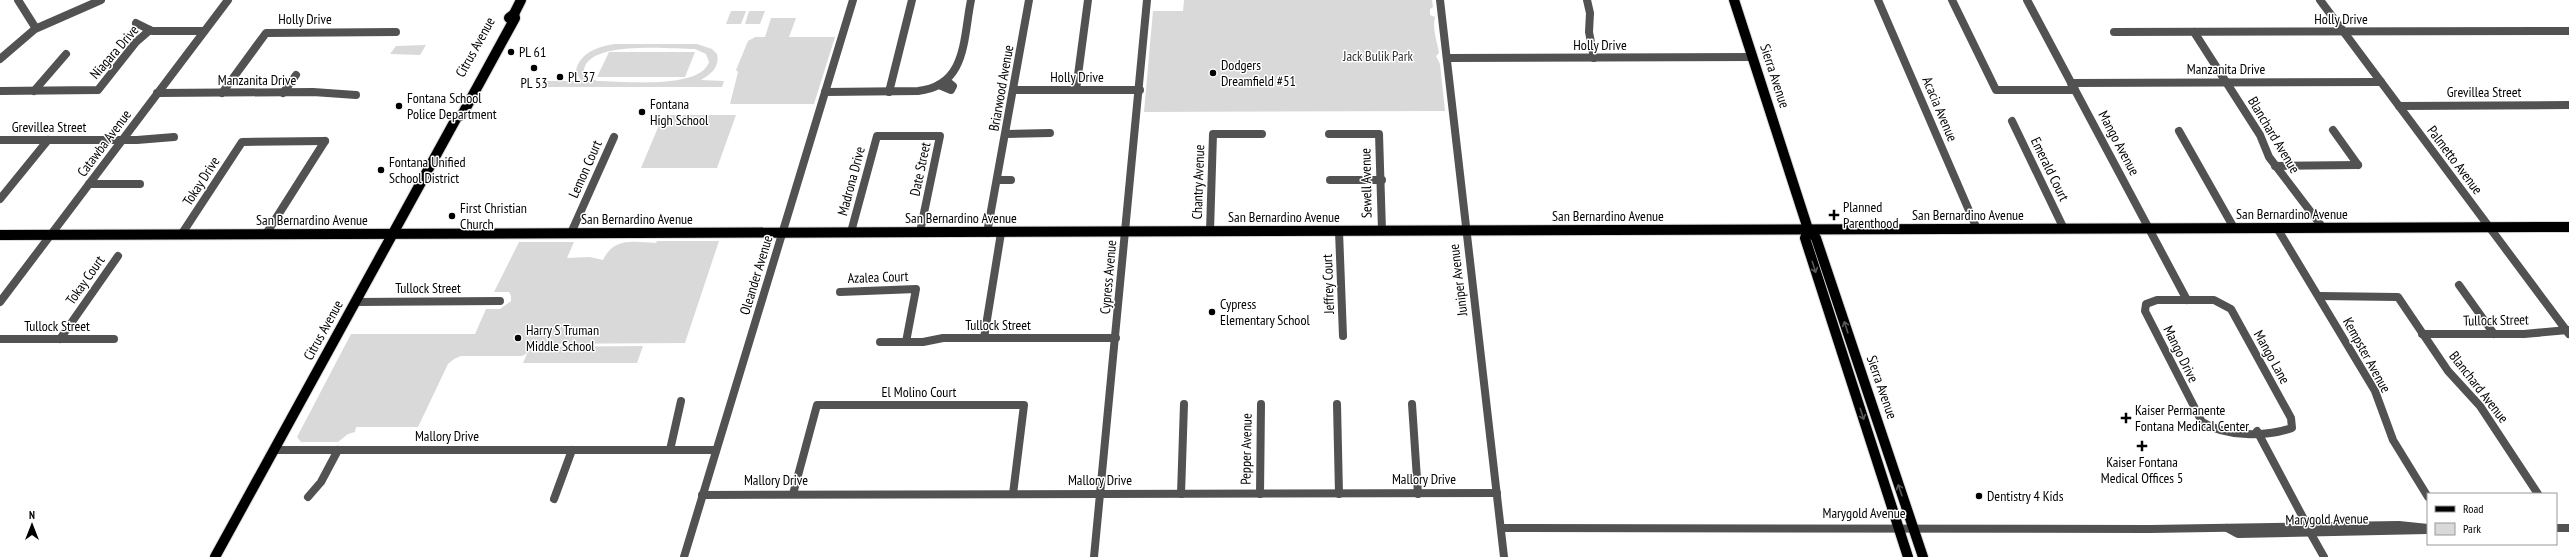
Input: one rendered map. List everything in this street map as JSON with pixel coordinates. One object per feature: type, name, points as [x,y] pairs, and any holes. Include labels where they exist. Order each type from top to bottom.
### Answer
[{"type":"main road","name":"Citrus Avenue","points":[[215,557],[394,234],[457,117],[455,114],[508,19],[514,14],[522,0]]},
{"type":"main road","name":"Sierra Avenue","points":[[1734,0],[1808,230],[1816,238],[1922,557]]},
{"type":"main road","name":"San Bernardino Avenue","points":[[0,235],[2569,227]]},
{"type":"main road","name":"Sierra Avenue","points":[[1808,230],[1805,238],[1908,557]]},
{"type":"main road","points":[[1835,332],[1845,346],[1858,383],[1865,384]]},
{"type":"street","points":[[18,0],[35,27]]},
{"type":"street","points":[[0,59],[19,38],[35,27],[100,0]]},
{"type":"street","name":"Catawba Avenue","points":[[1,298],[228,0]]},
{"type":"street","name":"Oleander Avenue","points":[[684,557],[702,494],[784,233],[853,0]]},
{"type":"street","points":[[889,92],[912,0]]},
{"type":"street","points":[[826,92],[889,92],[926,90],[947,81],[956,69],[971,0]]},
{"type":"street","name":"Briarwood Avenue","points":[[987,232],[998,180],[1029,0]]},
{"type":"street","points":[[1076,90],[1088,0]]},
{"type":"street","name":"Cypress Avenue","points":[[1094,557],[1140,90],[1147,0]]},
{"type":"street","name":"Juniper Avenue","points":[[1440,0],[1504,557]]},
{"type":"street","points":[[1587,0],[1590,13],[1589,32],[1594,58]]},
{"type":"street","name":"Acacia Avenue","points":[[1878,0],[1977,229]]},
{"type":"street","name":"Manzanita Drive","points":[[1952,0],[1996,90],[2073,86],[2226,82],[2381,82]]},
{"type":"street","name":"Mango Avenue","points":[[2027,0],[2187,300]]},
{"type":"street","name":"Palmetto Avenue","points":[[2320,0],[2568,332]]},
{"type":"street","points":[[136,23],[150,30],[204,31]]},
{"type":"street","name":"Niagara Drive","points":[[34,91],[98,90],[136,42],[150,30]]},
{"type":"street","name":"Holly Drive","points":[[2114,32],[2569,31]]},
{"type":"street","name":"Holly Drive","points":[[222,93],[266,34],[396,32]]},
{"type":"street","name":"Blanchard Avenue","points":[[2194,32],[2260,136],[2275,166],[2285,181],[2308,206],[2323,228]]},
{"type":"street","points":[[0,91],[34,91],[66,54]]},
{"type":"street","name":"Holly Drive","points":[[1446,58],[1753,57]]},
{"type":"street","points":[[284,93],[296,75]]},
{"type":"street","name":"Holly Drive","points":[[1014,90],[1140,90]]},
{"type":"street","name":"Manzanita Drive","points":[[157,93],[284,93],[356,95]]},
{"type":"street","name":"Grevillea Street","points":[[2398,106],[2569,105]]},
{"type":"street","name":"Emerald Court","points":[[2012,121],[2064,229]]},
{"type":"street","points":[[2275,166],[2358,165],[2333,130]]},
{"type":"street","points":[[2179,131],[2234,228]]},
{"type":"street","points":[[1006,134],[1050,133]]},
{"type":"street","name":"Chantry Avenue","points":[[1210,231],[1213,134],[1262,134]]},
{"type":"street","name":"Sewell Avenue","points":[[1329,134],[1379,134],[1382,180],[1379,192],[1382,231]]},
{"type":"street","name":"Madrona Drive","points":[[851,232],[877,136],[940,136]]},
{"type":"street","name":"Date Street","points":[[920,232],[940,136]]},
{"type":"street","name":"Grevillea Street","points":[[0,140],[122,141],[174,137]]},
{"type":"street","name":"Lemon Court","points":[[571,233],[614,137]]},
{"type":"street","points":[[0,199],[48,140]]},
{"type":"street","name":"Tokay Drive","points":[[181,235],[242,142],[325,141],[266,234]]},
{"type":"street","points":[[998,180],[1011,180]]},
{"type":"street","points":[[1330,180],[1382,180]]},
{"type":"street","points":[[89,184],[140,184]]},
{"type":"street","name":"Kempster Avenue","points":[[2277,228],[2375,391],[2393,440],[2427,495]]},
{"type":"street","name":"Jeffrey Court","points":[[1339,231],[1343,336]]},
{"type":"street","points":[[984,338],[1001,233]]},
{"type":"street","name":"Tokay Court","points":[[60,339],[118,256]]},
{"type":"street","points":[[2459,285],[2494,334]]},
{"type":"street","name":"Azalea Court","points":[[840,292],[916,289],[906,342]]},
{"type":"street","name":"Blanchard Avenue","points":[[2319,296],[2398,297],[2451,376],[2480,406],[2537,493]]},
{"type":"street","name":"Mango Drive","points":[[2187,300],[2152,301],[2146,304],[2145,311],[2198,416],[2207,426],[2218,431],[2257,431]]},
{"type":"street","name":"Mango Lane","points":[[2187,300],[2214,300],[2231,309],[2292,421],[2292,428],[2288,430],[2257,431]]},
{"type":"street","name":"Tullock Street","points":[[356,302],[500,301]]},
{"type":"street","name":"Tullock Street","points":[[2422,334],[2568,332]]},
{"type":"street","name":"Tullock Street","points":[[880,342],[984,338],[1116,338]]},
{"type":"street","name":"Tullock Street","points":[[0,339],[114,339]]},
{"type":"street","points":[[670,450],[681,401]]},
{"type":"street","points":[[1181,494],[1184,404]]},
{"type":"street","name":"Pepper Avenue","points":[[1260,494],[1261,404]]},
{"type":"street","points":[[1337,404],[1339,494]]},
{"type":"street","points":[[1412,404],[1418,494]]},
{"type":"street","name":"El Molino Court","points":[[793,494],[817,405],[1024,405],[1013,494]]},
{"type":"street","points":[[2257,431],[2324,557]]},
{"type":"street","name":"Mallory Drive","points":[[274,450],[716,450]]},
{"type":"street","points":[[308,497],[321,482],[338,450]]},
{"type":"street","points":[[554,498],[572,450]]},
{"type":"street","name":"Mallory Drive","points":[[702,494],[1497,493]]},
{"type":"street","name":"Marygold Avenue","points":[[1501,528],[2227,528],[2238,534],[2326,528],[2387,528],[2399,524],[2427,529]]},
{"type":"street","name":"Marygold Avenue","points":[[2309,529],[2427,529]]},
{"type":"green space","name":"Jack Bulik Park","points":[[1184,0],[1432,0],[1433,7],[1430,9],[1430,15],[1435,17],[1434,30],[1439,53],[1436,56],[1440,64],[1445,111],[1144,112],[1153,11],[1183,11]]},
{"type":"green space","points":[[731,11],[746,11],[741,24],[726,24]]},
{"type":"green space","points":[[749,11],[765,11],[760,24],[745,24]]},
{"type":"green space","points":[[771,18],[796,18],[789,37],[835,37],[814,104],[730,104],[738,72],[736,70],[748,41],[755,37],[765,37]]},
{"type":"green space","points":[[615,44],[697,44],[712,49],[717,54],[718,59],[716,66],[711,73],[701,80],[724,81],[722,87],[540,87],[543,81],[581,81],[576,71],[581,59],[596,49]],"holes":[[[632,48],[695,49],[706,54],[709,62],[703,71],[691,77],[676,80],[659,82],[597,81],[586,76],[584,70],[589,60],[600,54],[615,50]]]},
{"type":"green space","points":[[426,45],[420,55],[390,54],[396,46]]},
{"type":"green space","points":[[609,52],[695,52],[685,77],[597,77]]},
{"type":"green space","points":[[667,115],[736,115],[717,168],[641,168],[662,118]]},
{"type":"green space","points":[[657,241],[719,241],[685,343],[531,344],[526,354],[522,356],[461,356],[448,364],[418,427],[356,427],[355,432],[348,434],[338,442],[301,442],[297,437],[351,334],[475,334],[486,309],[500,309],[511,301],[509,292],[494,292],[519,242],[574,242],[567,258],[590,257],[603,260],[607,253],[619,244],[625,242],[656,243]]},
{"type":"green space","points":[[643,346],[637,363],[523,363],[530,347]]},
{"type":"place","name":"PL 61","points":[[511,52]]},
{"type":"place","name":"PL 53","points":[[534,68]]},
{"type":"place","name":"Dodgers Dreamfield #51","points":[[1213,73]]},
{"type":"place","name":"PL 37","points":[[560,77]]},
{"type":"place","name":"Fontana School Police Department","points":[[399,106]]},
{"type":"place","name":"Fontana High School","points":[[642,112]]},
{"type":"place","name":"Fontana Unified School District","points":[[381,170]]},
{"type":"place","name":"Planned Parenthood","points":[[1834,215]]},
{"type":"place","name":"First Christian Church","points":[[452,216]]},
{"type":"place","name":"Cypress Elementary School","points":[[1212,312]]},
{"type":"place","name":"Harry S Truman Middle School","points":[[518,338]]},
{"type":"place","name":"Kaiser Permanente Fontana Medical Center","points":[[2126,418]]},
{"type":"place","name":"Kaiser Fontana Medical Offices 5","points":[[2142,446]]},
{"type":"place","name":"Dentistry 4 Kids","points":[[1979,496]]}]
